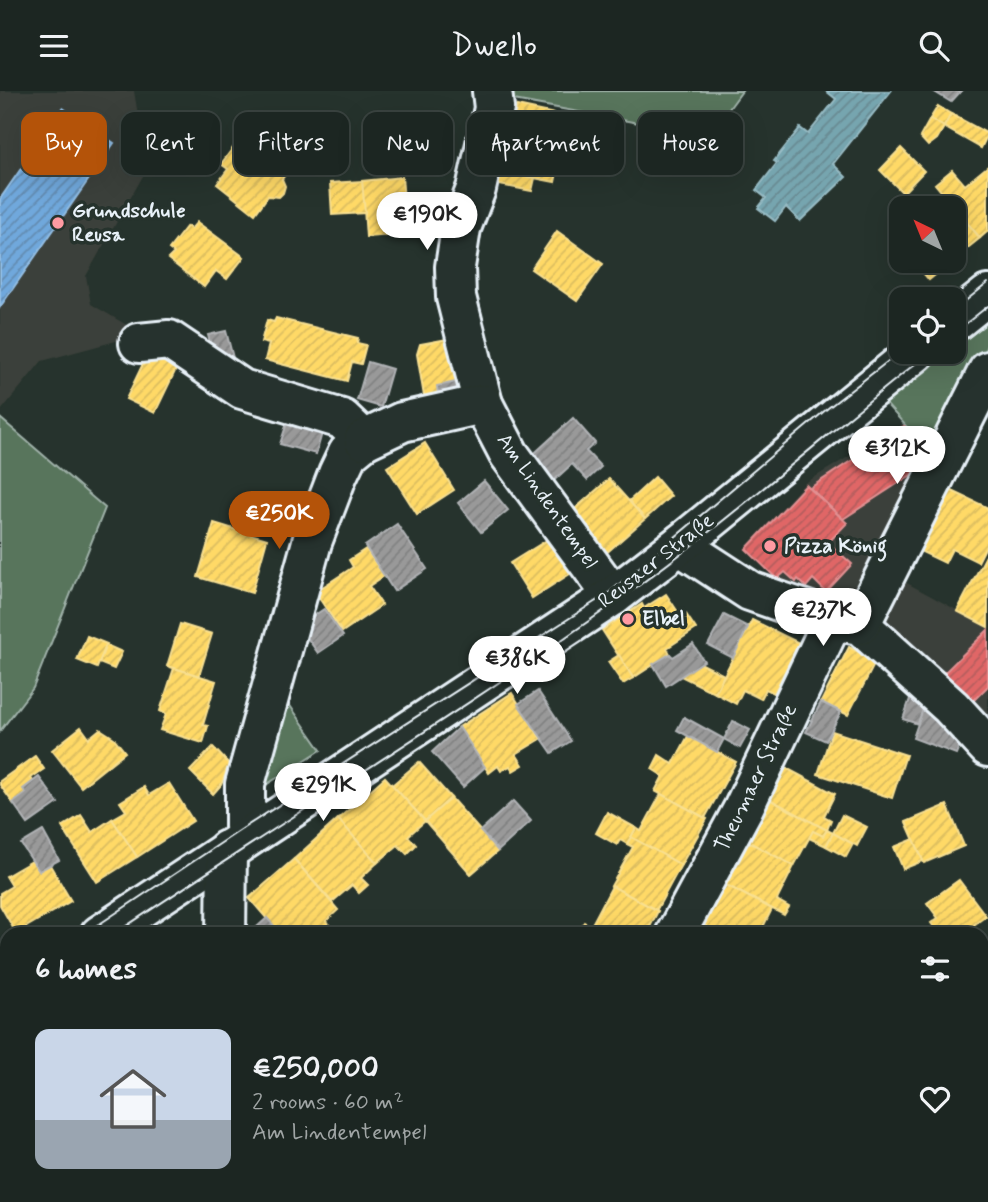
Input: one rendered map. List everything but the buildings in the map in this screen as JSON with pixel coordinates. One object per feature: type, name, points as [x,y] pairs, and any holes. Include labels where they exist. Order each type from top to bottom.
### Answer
[{"type":"street","name":"Am Lindentempel","points":[[492,91],[494,109],[477,189],[461,228],[455,267],[456,297],[483,404],[509,454],[613,597]]},
{"type":"street","points":[[966,312],[988,295]]},
{"type":"street","points":[[139,343],[169,341],[242,389],[342,419],[364,440]]},
{"type":"street","name":"Reusaer Straße","points":[[112,927],[613,597],[901,364]]},
{"type":"street","name":"Theumaer Straße","points":[[679,927],[846,622],[988,371]]},
{"type":"street","points":[[227,927],[238,842],[245,827],[245,784],[312,542],[343,463],[348,453],[364,440],[402,422],[483,404]]},
{"type":"street","points":[[682,543],[687,550],[750,590],[846,622],[951,707],[988,747]]},
{"type":"shaded area","name":"Grundschule Reusa","points":[[0,91],[134,91],[138,112],[121,112],[121,175],[144,175],[86,276],[91,304],[142,334],[42,361],[0,412]]},
{"type":"shaded area","points":[[903,424],[936,459],[860,590],[826,594],[778,580],[744,549],[805,483]]},
{"type":"shaded area","points":[[905,582],[988,627],[988,725],[885,625]]},
{"type":"green space","points":[[499,91],[742,91],[727,112],[638,112],[638,123],[624,120],[624,112],[579,112],[503,98]]},
{"type":"green space","points":[[986,324],[988,343],[936,459],[885,403],[886,399],[933,364],[966,364],[966,339]]},
{"type":"green space","points":[[0,418],[105,508],[33,688],[0,731]]},
{"type":"green space","points":[[284,697],[321,750],[261,788]]},
{"type":"tram line","points":[[966,300],[988,283]]},
{"type":"tram line","points":[[966,323],[988,306]]},
{"type":"tram line","points":[[95,927],[610,592],[828,408],[889,360]]},
{"type":"tram line","points":[[125,927],[495,685],[620,599],[738,508],[915,364]]},
{"type":"place","name":"Grundschule Reusa","points":[[58,223]]},
{"type":"place","name":"Pizza König","points":[[770,546]]},
{"type":"place","name":"Elbel","points":[[628,619]]}]
